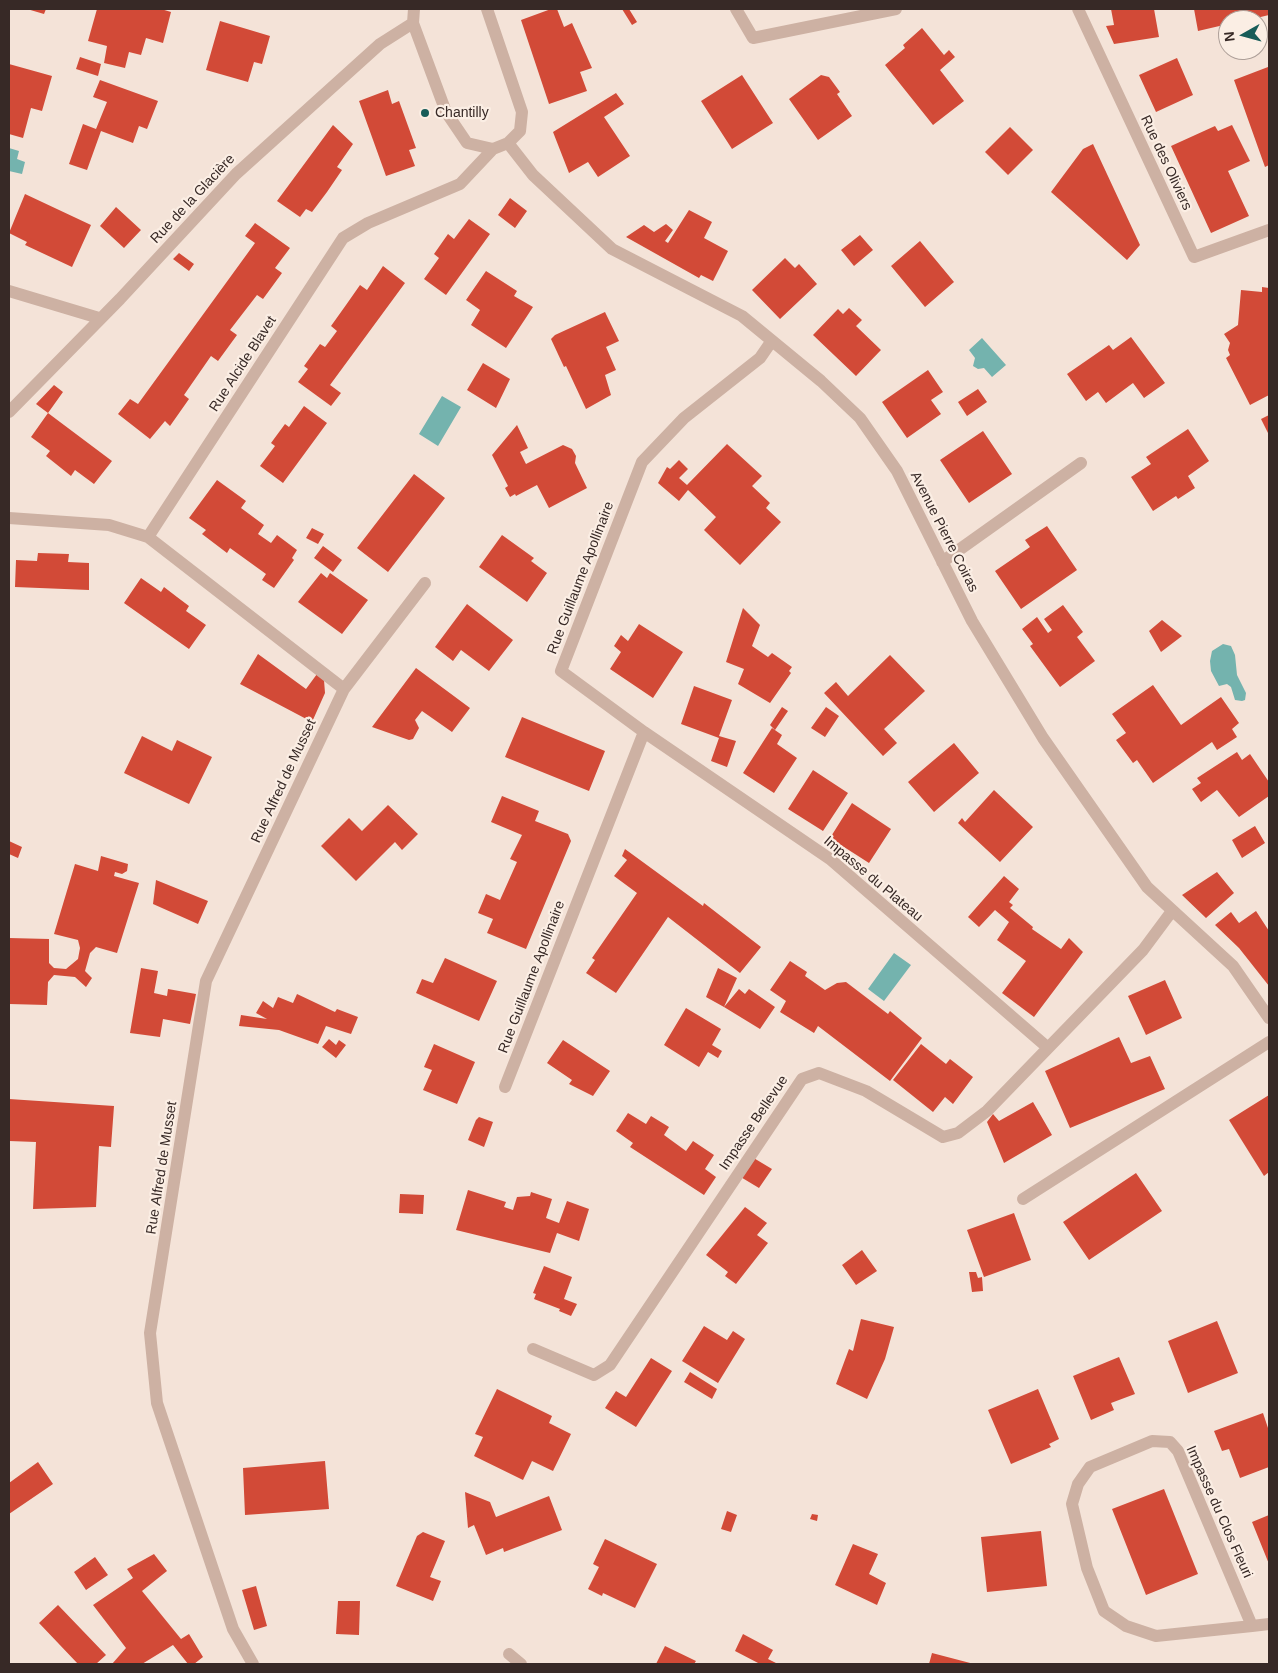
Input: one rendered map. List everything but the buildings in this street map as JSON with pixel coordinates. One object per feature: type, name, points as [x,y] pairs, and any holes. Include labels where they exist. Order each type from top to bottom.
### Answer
[{"type":"street","points":[[414,9],[413,23],[446,112],[467,143],[493,149],[508,143],[520,131],[522,112],[487,9]]},
{"type":"street","points":[[736,9],[753,38],[896,9]]},
{"type":"street","name":"Rue des Oliviers","points":[[1078,9],[1194,257],[1269,230]]},
{"type":"street","name":"Rue de la Glacière","points":[[9,412],[236,174],[380,44],[413,23]]},
{"type":"street","name":"Avenue Pierre Coiras","points":[[508,143],[533,175],[612,249],[742,316],[771,342],[821,381],[860,418],[897,471],[972,621],[1043,738],[1147,887],[1233,966],[1269,1018]]},
{"type":"street","name":"Rue Alcide Blavet","points":[[148,537],[343,238],[368,223],[460,184],[493,149]]},
{"type":"street","points":[[9,291],[99,318]]},
{"type":"street","name":"Rue Guillaume Apollinaire","points":[[506,1087],[644,732],[561,671],[642,462],[684,418],[760,358],[771,342]]},
{"type":"street","points":[[942,562],[1081,463]]},
{"type":"street","points":[[9,518],[109,525],[148,537],[344,689]]},
{"type":"street","name":"Rue Alfred de Musset","points":[[253,1664],[233,1629],[157,1403],[150,1334],[206,981],[344,689],[425,583]]},
{"type":"street","name":"Impasse du Plateau","points":[[644,732],[830,858],[1047,1048]]},
{"type":"street","name":"Impasse Bellevue","points":[[534,1349],[594,1375],[610,1365],[802,1079],[819,1073],[866,1091],[943,1136],[958,1133],[988,1111],[1143,950],[1172,910]]},
{"type":"street","points":[[1023,1199],[1269,1042]]},
{"type":"street","name":"Impasse du Clos Fleuri","points":[[1252,1626],[1178,1450],[1170,1442],[1152,1442],[1090,1467],[1078,1484],[1072,1504],[1086,1568],[1104,1611],[1126,1626],[1156,1636],[1252,1626],[1269,1624]]},
{"type":"street","points":[[508,1654],[521,1664]]},
{"type":"water","points":[[9,148],[19,151],[17,159],[25,162],[22,174],[9,171]]},
{"type":"water","points":[[982,338],[1006,365],[992,377],[984,368],[978,369],[973,366],[975,358],[969,350]]},
{"type":"water","points":[[442,396],[461,407],[438,446],[419,434]]},
{"type":"water","points":[[1223,644],[1231,646],[1235,655],[1237,675],[1246,693],[1245,700],[1235,700],[1231,687],[1227,684],[1219,686],[1211,671],[1212,651]]},
{"type":"water","points":[[894,953],[911,965],[884,1001],[868,989]]},
{"type":"place","name":"Chantilly","points":[[425,113]]}]
